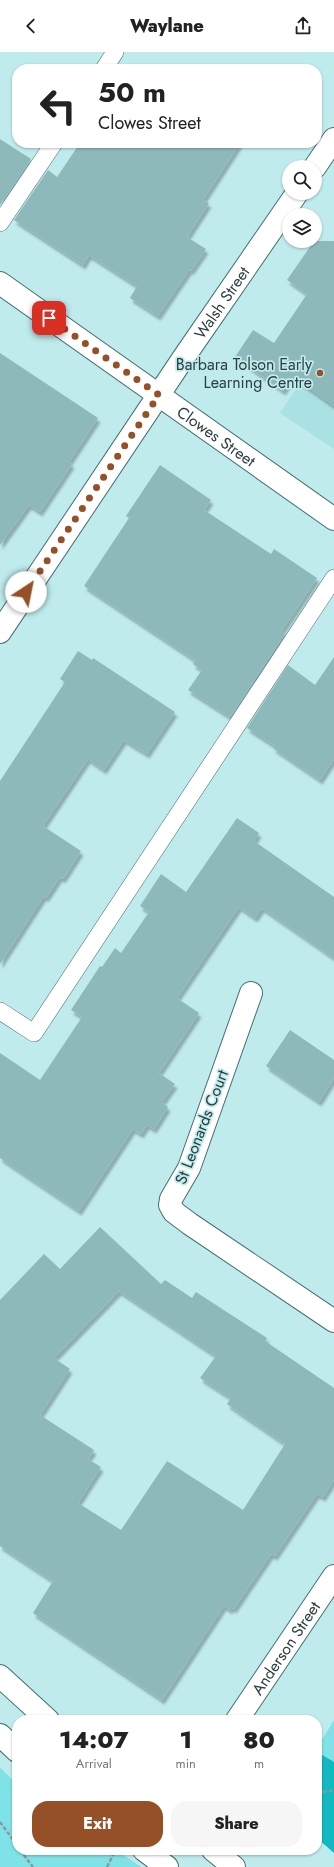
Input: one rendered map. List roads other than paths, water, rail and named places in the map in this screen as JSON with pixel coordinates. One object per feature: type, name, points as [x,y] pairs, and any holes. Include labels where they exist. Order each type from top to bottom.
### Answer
[{"type":"street","points":[[320,160],[334,139]]},
{"type":"street","name":"Walsh Street","points":[[0,632],[292,200]]},
{"type":"street","name":"Clowes Street","points":[[0,284],[334,519]]},
{"type":"street","name":"St Leonards Court","points":[[251,993],[189,1168],[171,1199],[170,1205],[174,1212],[190,1224],[334,1321]]},
{"type":"street","name":"Anderson Street","points":[[240,1715],[334,1576]]},
{"type":"street","points":[[0,1676],[43,1715]]},
{"type":"street","points":[[0,1736],[12,1747]]},
{"type":"street","points":[[219,1855],[234,1867]]},
{"type":"lane","points":[[107,64],[115,52]]},
{"type":"lane","points":[[0,223],[51,148]]},
{"type":"lane","points":[[0,1011],[34,1033],[334,578]]},
{"type":"place","name":"Barbara Tolson Early Learning Centre","points":[[320,373]]}]
